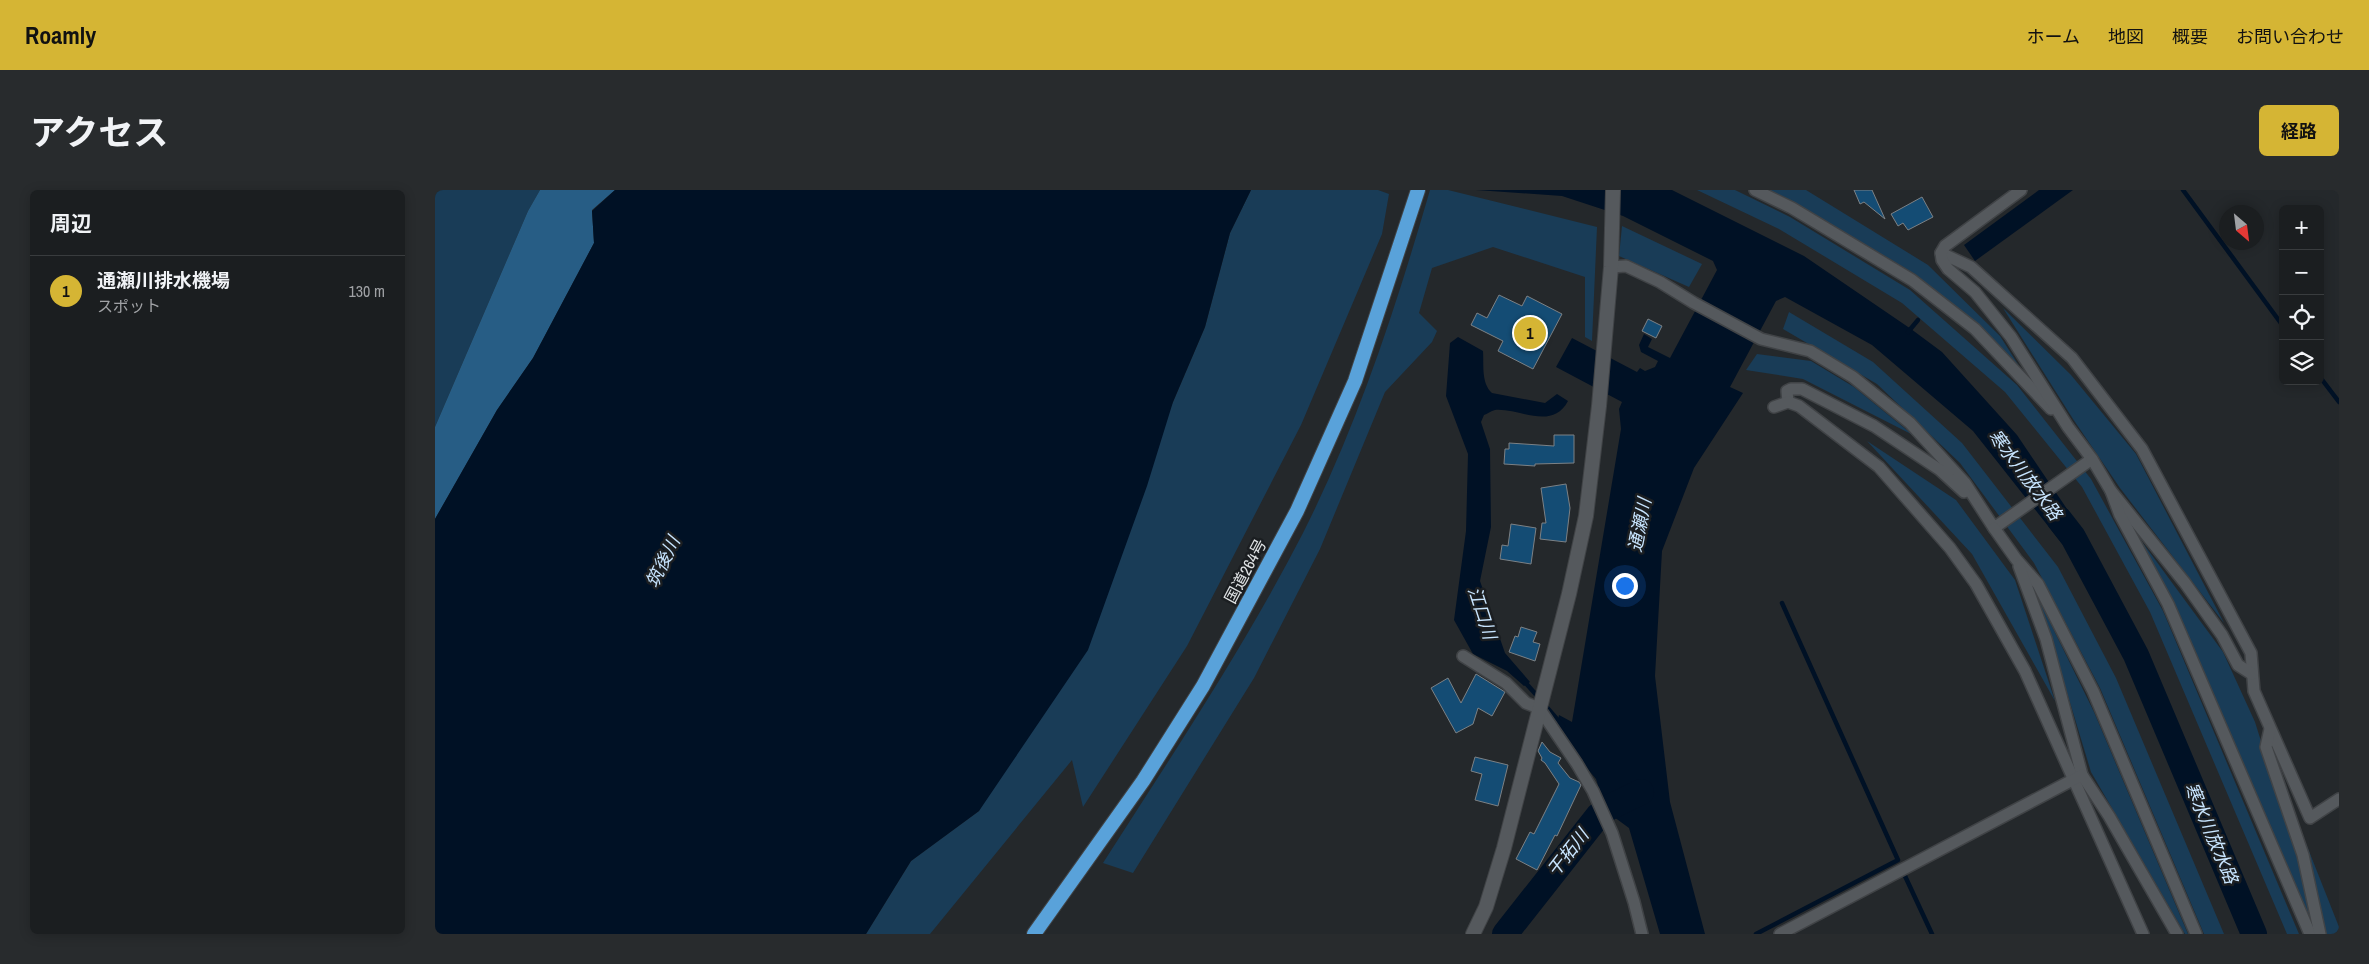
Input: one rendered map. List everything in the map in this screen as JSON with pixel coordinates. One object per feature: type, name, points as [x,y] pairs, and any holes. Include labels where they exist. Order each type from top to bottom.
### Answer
[{"type":"highway","name":"国道264号","points":[[1035,934],[1143,781],[1203,686],[1297,511],[1355,381],[1418,190]]},
{"type":"street","points":[[1473,934],[1487,908],[1569,594],[1586,516],[1605,350],[1612,261],[1613,190]]},
{"type":"street","points":[[1755,190],[1792,208],[1912,280],[1975,329],[2068,426]]},
{"type":"street","points":[[2021,190],[1945,246],[1941,253],[1942,260],[1949,269],[1975,292],[2011,337],[2089,462],[2191,591],[2222,635],[2238,665],[2252,674]]},
{"type":"street","points":[[1941,253],[1971,267],[2072,358],[2142,449],[2251,653],[2253,691],[2309,818],[2339,799]]},
{"type":"street","points":[[1612,261],[1660,282],[1693,303],[1761,339],[1810,351],[1853,377],[1911,423],[1965,483],[1975,501]]},
{"type":"street","points":[[1788,402],[1787,391],[1791,388],[1802,389],[1874,426],[1939,470],[1975,501],[1997,526],[2016,559],[2046,639],[2078,777],[2109,816],[2177,934]]},
{"type":"street","points":[[1774,407],[1788,402],[1799,406],[1879,467],[1950,548],[1976,584],[2025,671],[2078,777],[2143,934]]},
{"type":"street","points":[[1997,526],[2089,462]]},
{"type":"street","points":[[2111,491],[2120,515],[2168,604],[2310,934]]},
{"type":"street","points":[[2016,559],[2038,584],[2093,691],[2195,934]]},
{"type":"street","points":[[1463,656],[1506,683],[1526,703],[1539,708],[1593,791],[1612,833],[1642,934]]},
{"type":"street","points":[[2270,729],[2266,747],[2303,855],[2320,934]]},
{"type":"street","points":[[1780,934],[2078,777]]},
{"type":"shaded area","points":[[435,190],[540,190],[528,211],[435,427]]},
{"type":"shaded area","points":[[540,190],[615,190],[592,210],[594,243],[533,358],[497,410],[435,519],[435,427],[528,211]]},
{"type":"shaded area","points":[[1251,190],[1378,190],[1389,194],[1382,234],[1301,425],[1187,646],[1083,807],[1072,760],[930,934],[866,934],[911,861],[979,811],[1173,402],[1205,327],[1230,233]]},
{"type":"shaded area","points":[[1430,190],[1448,190],[1597,227],[1592,341],[1585,337],[1585,277],[1493,247],[1432,268],[1419,313],[1437,331],[1432,342],[1385,392],[1320,549],[1254,678],[1133,873],[1103,863],[1257,618],[1323,492],[1374,364],[1404,278]]},
{"type":"shaded area","points":[[1697,190],[1735,190],[1790,217],[1910,290],[2017,385],[2091,479],[2163,611],[2299,934],[2287,934],[2150,612],[2082,487],[2005,392],[1902,303],[1779,229]]},
{"type":"shaded area","points":[[1769,190],[1806,190],[1928,265],[2000,336],[2021,369],[1975,322],[1915,274],[1790,200]]},
{"type":"shaded area","points":[[1622,226],[1702,264],[1689,287],[1619,256]]},
{"type":"shaded area","points":[[2003,308],[2071,375],[2136,454],[2224,623],[2120,488],[2073,419]]},
{"type":"shaded area","points":[[1789,312],[1873,362],[1962,443],[2058,567],[2116,678],[2224,934],[2204,934],[2100,688],[2034,563],[1960,463],[1877,384],[1783,329]]},
{"type":"shaded area","points":[[1757,354],[1811,361],[1854,387],[1913,435],[1803,379],[1746,370]]},
{"type":"shaded area","points":[[1867,441],[1956,500],[2015,580],[2055,701],[1972,554]]},
{"type":"shaded area","points":[[2134,531],[2223,652],[2255,722],[2297,856],[2315,931],[2174,604]]},
{"type":"shaded area","points":[[2039,600],[2094,712],[2188,934],[2185,934],[2091,772]]},
{"type":"shaded area","points":[[2305,841],[2339,927],[2339,934],[2326,934]]},
{"type":"water","name":"筑後川","points":[[615,190],[1251,190],[1230,233],[1205,327],[1173,402],[1147,486],[1088,650],[979,811],[911,861],[866,934],[435,934],[435,519],[497,410],[533,358],[594,243],[592,211]]},
{"type":"water","name":"通瀬川","points":[[1476,190],[1672,190],[1804,256],[1942,352],[2017,435],[2090,543],[2071,555],[1973,431],[1872,345],[1785,297],[1776,301],[1730,387],[1743,393],[1694,468],[1662,551],[1655,676],[1670,802],[1705,934],[1660,934],[1629,828],[1614,817],[1601,795],[1596,779],[1556,731],[1559,715],[1572,722],[1621,429],[1619,409],[1622,402],[1556,367],[1572,338],[1637,372],[1640,368],[1645,371],[1655,367],[1658,361],[1641,352],[1639,345],[1644,334],[1652,339],[1648,347],[1670,358],[1717,270],[1713,261],[1623,216],[1562,196]]},
{"type":"water","points":[[2039,190],[2073,190],[1975,261],[1964,245]]},
{"type":"water","points":[[1458,337],[1483,351],[1483,368],[1486,384],[1492,393],[1545,403],[1557,394],[1568,401],[1561,410],[1553,415],[1544,417],[1495,410],[1484,415],[1481,422],[1490,449],[1491,527],[1480,581],[1505,653],[1530,682],[1524,686],[1507,671],[1473,654],[1454,620],[1466,531],[1468,454],[1446,396],[1450,343]]},
{"type":"building","points":[[1854,190],[1872,190],[1885,219],[1864,202],[1860,204]]},
{"type":"building","points":[[1922,197],[1933,217],[1908,230],[1903,223],[1898,226],[1891,214]]},
{"type":"building","points":[[1499,295],[1522,306],[1527,296],[1562,314],[1533,369],[1498,351],[1503,341],[1471,325],[1477,313],[1487,318]]},
{"type":"building","points":[[1648,319],[1662,326],[1656,338],[1642,331]]},
{"type":"building","points":[[1554,435],[1574,435],[1574,463],[1535,464],[1535,466],[1504,464],[1505,449],[1509,449],[1509,443],[1554,446]]},
{"type":"building","points":[[1566,484],[1570,508],[1566,542],[1540,539],[1542,523],[1546,523],[1541,488]]},
{"type":"building","points":[[1511,524],[1536,528],[1531,564],[1500,559],[1502,545],[1508,546]]},
{"type":"building","points":[[1521,627],[1537,632],[1533,642],[1540,644],[1535,661],[1509,652],[1515,636],[1518,637]]},
{"type":"building","points":[[1476,674],[1505,692],[1492,716],[1478,708],[1473,724],[1456,733],[1431,688],[1448,678],[1461,703]]},
{"type":"building","points":[[1542,742],[1550,752],[1561,758],[1558,763],[1570,778],[1581,785],[1557,836],[1555,835],[1537,870],[1516,859],[1530,832],[1534,834],[1559,784],[1541,760],[1542,758],[1538,751]]},
{"type":"building","points":[[1475,757],[1508,765],[1498,806],[1475,800],[1482,774],[1471,771]]},
{"type":"waterway","points":[[2183,190],[2279,321]]},
{"type":"waterway","points":[[1908,332],[1918,320]]},
{"type":"waterway","points":[[2324,382],[2339,402]]},
{"type":"waterway","name":"寒水川放水路","points":[[2059,519],[2073,537],[2136,655],[2254,934]]},
{"type":"waterway","points":[[1756,934],[1898,860],[1782,603]]},
{"type":"waterway","name":"江口川","points":[[1524,681],[1539,698]]},
{"type":"waterway","name":"江口川","points":[[1544,704],[1563,726]]},
{"type":"waterway","name":"干拓川","points":[[1505,934],[1598,816],[1608,808],[1641,792]]},
{"type":"waterway","points":[[1905,876],[1932,934]]},
{"type":"place","name":"通瀬川排水機場","points":[[1530,333]]}]
